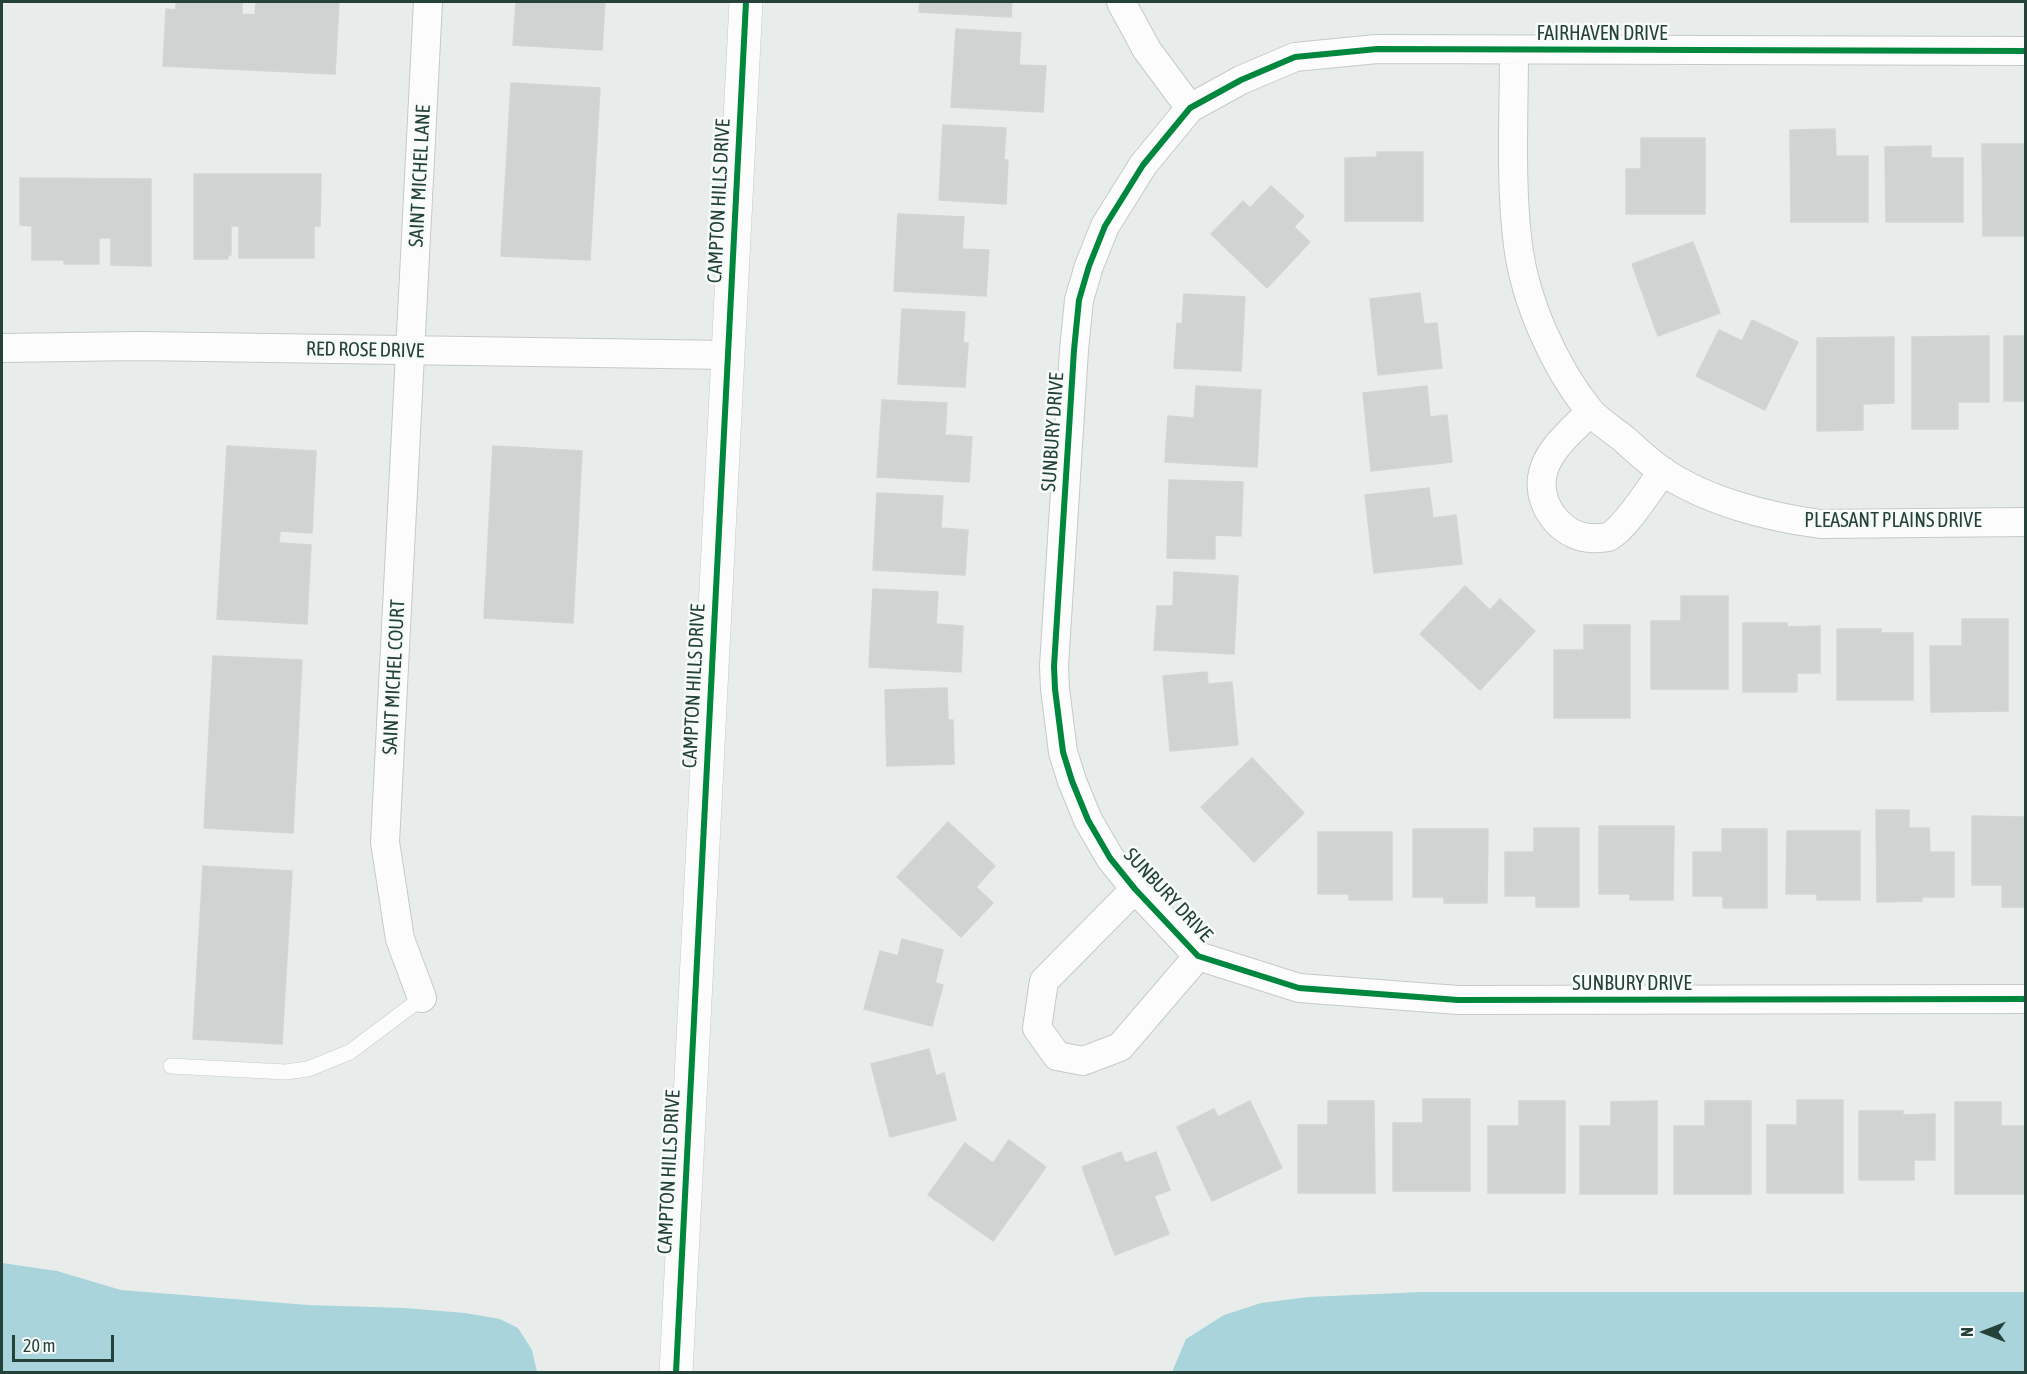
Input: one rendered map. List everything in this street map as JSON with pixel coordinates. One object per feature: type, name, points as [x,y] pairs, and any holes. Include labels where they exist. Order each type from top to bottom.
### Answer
[{"type":"street","name":"SAINT MICHEL LANE","points":[[412,351],[428,2]]},
{"type":"street","name":"CAMPTON HILLS DRIVE","points":[[675,1372],[746,2]]},
{"type":"street","points":[[1121,2],[1146,50],[1190,108]]},
{"type":"street","name":"FAIRHAVEN DRIVE","points":[[1190,108],[1241,80],[1295,57],[1377,49],[2025,51]]},
{"type":"street","name":"PLEASANT PLAINS DRIVE","points":[[1514,51],[1515,213],[1518,248],[1535,314],[1547,342],[1590,412],[1663,471],[1716,497],[1763,514],[1820,524],[2025,522]]},
{"type":"street","name":"SUNBURY DRIVE","points":[[1190,108],[1143,165],[1105,226],[1089,266],[1080,300],[1074,360],[1054,666],[1057,715],[1063,752],[1088,820],[1110,858],[1135,889],[1198,956],[1299,988],[1458,1000],[2025,999]]},
{"type":"street","name":"RED ROSE DRIVE","points":[[2,348],[140,346],[728,355]]},
{"type":"street","name":"SAINT MICHEL COURT","points":[[412,351],[386,842],[400,939],[422,998]]},
{"type":"street","points":[[1590,412],[1547,460],[1542,477],[1542,495],[1545,504],[1560,525],[1575,535],[1592,538],[1609,537],[1663,471]]},
{"type":"street","name":"SUNBURY DRIVE","points":[[1135,889],[1044,981],[1037,1028],[1057,1056],[1083,1061],[1120,1047],[1198,956]]},
{"type":"lane","points":[[171,1066],[285,1072],[308,1069],[350,1052],[422,998]]},
{"type":"water","points":[[2,1263],[57,1271],[121,1290],[308,1305],[405,1308],[465,1313],[500,1319],[518,1328],[532,1350],[537,1372],[2,1372]]},
{"type":"water","points":[[1422,1292],[2025,1292],[2025,1372],[1172,1372],[1186,1339],[1224,1315],[1261,1303],[1308,1297]]},
{"type":"building","points":[[176,2],[242,2],[242,14],[255,15],[256,2],[339,2],[335,74],[163,66],[166,9],[176,10]]},
{"type":"building","points":[[516,2],[605,2],[602,50],[513,45]]},
{"type":"building","points":[[920,2],[1012,2],[1011,17],[919,12]]},
{"type":"building","points":[[956,29],[1021,33],[1019,65],[1046,66],[1043,112],[951,107]]},
{"type":"building","points":[[511,83],[600,88],[590,260],[501,256]]},
{"type":"building","points":[[943,125],[1006,128],[1004,160],[1008,160],[1006,204],[939,200]]},
{"type":"building","points":[[1835,129],[1836,156],[1868,156],[1868,222],[1791,222],[1790,130]]},
{"type":"building","points":[[1641,138],[1705,138],[1705,214],[1626,214],[1626,169],[1641,169]]},
{"type":"building","points":[[1982,144],[2026,144],[2026,236],[1983,236]]},
{"type":"building","points":[[1931,146],[1931,158],[1963,158],[1963,222],[1886,222],[1885,147]]},
{"type":"building","points":[[1377,152],[1423,152],[1423,221],[1345,221],[1345,158],[1377,157]]},
{"type":"building","points":[[194,174],[321,174],[320,226],[314,226],[314,258],[239,258],[239,226],[231,226],[231,255],[228,255],[228,259],[194,259]]},
{"type":"building","points":[[20,178],[151,179],[151,266],[111,265],[111,238],[99,238],[99,264],[64,264],[64,260],[32,260],[32,226],[20,225]]},
{"type":"building","points":[[1271,186],[1304,216],[1294,227],[1310,242],[1267,288],[1211,234],[1243,201],[1250,208]]},
{"type":"building","points":[[898,214],[964,217],[962,249],[989,250],[986,296],[894,291]]},
{"type":"building","points":[[1693,242],[1720,313],[1658,336],[1632,264]]},
{"type":"building","points":[[1420,293],[1424,324],[1437,323],[1442,368],[1378,375],[1370,299]]},
{"type":"building","points":[[1184,294],[1245,297],[1241,371],[1174,368],[1177,323],[1182,324]]},
{"type":"building","points":[[902,309],[965,312],[963,343],[968,343],[965,387],[898,384]]},
{"type":"building","points":[[1752,320],[1798,342],[1765,410],[1696,376],[1719,330],[1742,341]]},
{"type":"building","points":[[1989,336],[1989,402],[1958,402],[1958,429],[1912,429],[1912,337]]},
{"type":"building","points":[[2004,336],[2026,336],[2026,401],[2004,401]]},
{"type":"building","points":[[1894,337],[1894,403],[1863,404],[1863,430],[1817,431],[1817,338]]},
{"type":"building","points":[[1196,386],[1261,390],[1257,467],[1165,462],[1168,416],[1194,418]]},
{"type":"building","points":[[1427,386],[1430,417],[1447,415],[1452,462],[1371,471],[1363,393]]},
{"type":"building","points":[[882,400],[947,403],[945,435],[972,437],[969,482],[877,477]]},
{"type":"building","points":[[227,446],[316,451],[312,533],[280,531],[279,543],[311,545],[307,624],[217,619]]},
{"type":"building","points":[[493,446],[582,451],[573,623],[484,618]]},
{"type":"building","points":[[1169,480],[1243,482],[1241,536],[1215,535],[1215,559],[1167,558]]},
{"type":"building","points":[[1429,488],[1433,518],[1456,515],[1462,564],[1374,573],[1365,495]]},
{"type":"building","points":[[877,493],[943,496],[941,528],[968,530],[965,575],[873,570]]},
{"type":"building","points":[[1174,572],[1238,576],[1234,654],[1154,650],[1157,606],[1173,606]]},
{"type":"building","points":[[1465,586],[1490,610],[1500,599],[1535,631],[1480,690],[1420,634]]},
{"type":"building","points":[[873,589],[938,592],[936,624],[963,626],[961,672],[869,667]]},
{"type":"building","points":[[1681,596],[1728,596],[1728,689],[1651,689],[1651,621],[1681,621]]},
{"type":"building","points":[[1962,619],[2008,619],[2008,711],[1931,712],[1930,646],[1962,646]]},
{"type":"building","points":[[1743,623],[1787,623],[1787,627],[1820,626],[1820,673],[1797,673],[1797,692],[1743,692]]},
{"type":"building","points":[[1584,625],[1630,625],[1630,718],[1554,718],[1554,650],[1584,650]]},
{"type":"building","points":[[1837,629],[1881,629],[1881,633],[1913,633],[1913,700],[1837,700]]},
{"type":"building","points":[[2026,634],[2026,701],[2025,701]]},
{"type":"building","points":[[213,656],[302,660],[293,833],[204,828]]},
{"type":"building","points":[[1207,672],[1208,684],[1232,682],[1238,745],[1170,751],[1163,676]]},
{"type":"building","points":[[947,688],[948,720],[953,720],[954,764],[887,766],[885,690]]},
{"type":"building","points":[[1252,758],[1304,813],[1254,862],[1201,807]]},
{"type":"building","points":[[1876,810],[1909,810],[1909,828],[1929,828],[1930,852],[1954,852],[1954,897],[1922,897],[1922,901],[1877,902]]},
{"type":"building","points":[[1972,816],[2026,817],[2026,907],[2002,907],[2002,885],[1972,885]]},
{"type":"building","points":[[948,822],[995,866],[976,887],[993,903],[961,937],[897,877]]},
{"type":"building","points":[[1599,826],[1674,826],[1673,900],[1630,900],[1630,894],[1599,894]]},
{"type":"building","points":[[1534,828],[1579,828],[1579,907],[1536,907],[1536,896],[1505,896],[1505,852],[1534,852]]},
{"type":"building","points":[[1413,829],[1488,829],[1487,903],[1444,903],[1444,897],[1413,897]]},
{"type":"building","points":[[1722,829],[1767,829],[1767,908],[1723,908],[1723,896],[1693,896],[1693,852],[1722,852]]},
{"type":"building","points":[[1787,831],[1860,831],[1860,900],[1817,900],[1817,894],[1786,894]]},
{"type":"building","points":[[1318,832],[1392,832],[1392,900],[1349,900],[1349,894],[1318,894]]},
{"type":"building","points":[[203,866],[292,871],[282,1044],[193,1039]]},
{"type":"building","points":[[902,939],[943,950],[935,983],[943,985],[932,1026],[864,1009],[880,951],[898,956]]},
{"type":"building","points":[[929,1049],[936,1076],[944,1073],[956,1120],[890,1137],[871,1064]]},
{"type":"building","points":[[1423,1099],[1470,1099],[1470,1191],[1393,1191],[1393,1123],[1423,1123]]},
{"type":"building","points":[[1797,1100],[1843,1100],[1843,1193],[1767,1193],[1767,1125],[1797,1125]]},
{"type":"building","points":[[1250,1101],[1282,1168],[1212,1201],[1177,1127],[1214,1109],[1218,1117]]},
{"type":"building","points":[[1328,1101],[1374,1101],[1375,1193],[1298,1193],[1298,1125],[1328,1125]]},
{"type":"building","points":[[1519,1101],[1565,1101],[1565,1193],[1488,1193],[1488,1126],[1519,1126]]},
{"type":"building","points":[[1657,1101],[1657,1194],[1580,1194],[1580,1126],[1611,1126],[1611,1102]]},
{"type":"building","points":[[1705,1101],[1751,1101],[1751,1194],[1674,1194],[1674,1126],[1705,1126]]},
{"type":"building","points":[[1955,1102],[2001,1102],[2001,1126],[2026,1126],[2026,1194],[1955,1194]]},
{"type":"building","points":[[1859,1111],[1903,1111],[1903,1115],[1935,1114],[1935,1160],[1914,1160],[1914,1180],[1859,1180]]},
{"type":"building","points":[[1009,1140],[1046,1167],[993,1241],[928,1195],[965,1143],[993,1163]]},
{"type":"building","points":[[1121,1152],[1125,1163],[1156,1152],[1170,1190],[1154,1196],[1169,1234],[1115,1255],[1082,1167]]},
{"type":"cycle path","points":[[676,1372],[746,2]]},
{"type":"cycle path","points":[[2026,51],[1377,49],[1295,57],[1241,80],[1190,108],[1143,165],[1105,226],[1089,266],[1079,300],[1054,666],[1063,752],[1088,820],[1110,858],[1135,889],[1198,956],[1299,988],[1458,1000],[2026,999]]}]
